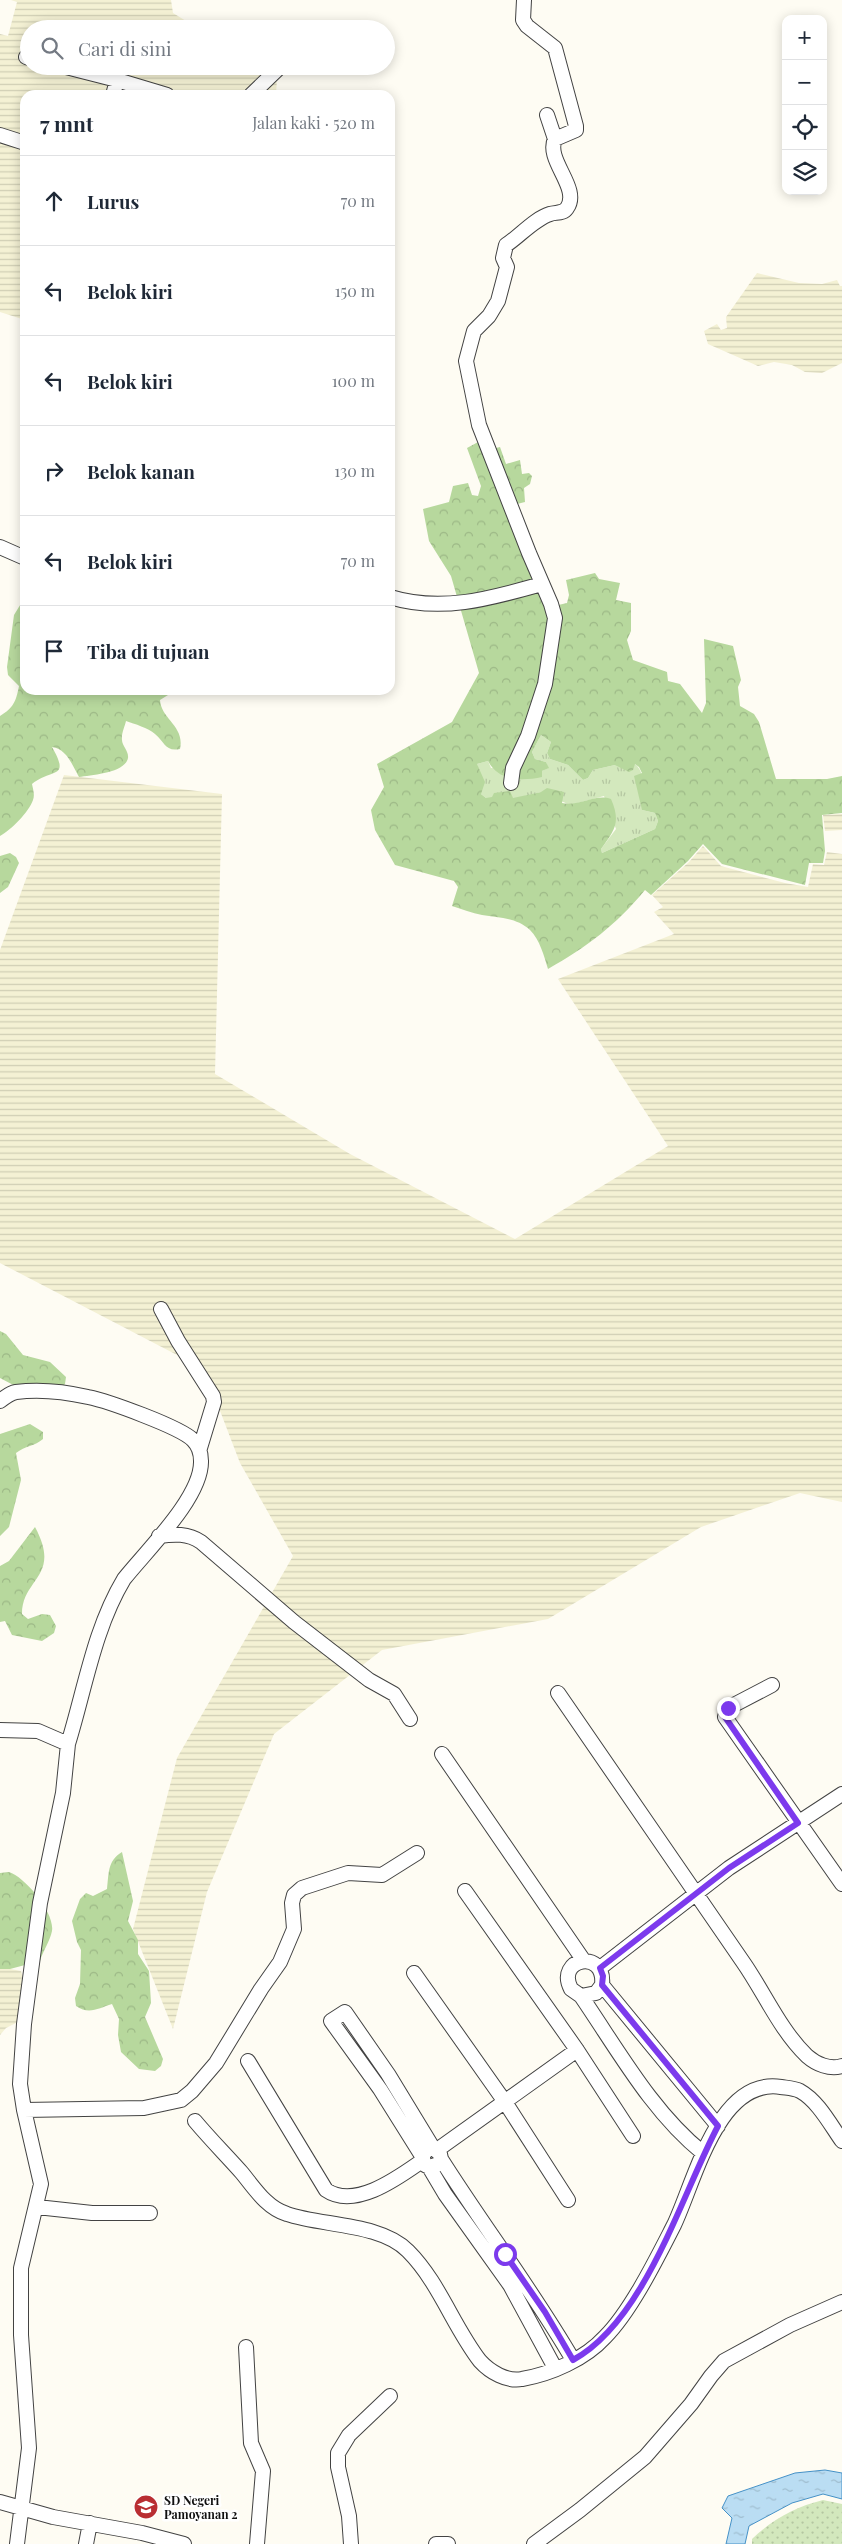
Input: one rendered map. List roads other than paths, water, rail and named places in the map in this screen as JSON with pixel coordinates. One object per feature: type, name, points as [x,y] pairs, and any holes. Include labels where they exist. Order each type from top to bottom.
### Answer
[{"type":"street","points":[[511,783],[513,768],[533,724],[545,684],[555,618],[479,425],[466,361],[474,331],[490,316],[498,301],[507,267],[503,258],[506,245],[550,214],[563,212],[568,208],[571,199],[552,145],[555,139],[576,130],[555,48],[527,26],[523,20],[524,0]]},
{"type":"street","points":[[97,75],[150,90]]},
{"type":"street","points":[[256,90],[272,75]]},
{"type":"street","points":[[114,90],[117,80]]},
{"type":"street","points":[[547,115],[555,139]]},
{"type":"street","points":[[0,135],[20,141]]},
{"type":"street","points":[[0,547],[20,556]]},
{"type":"street","points":[[395,599],[408,603],[444,606],[492,598],[542,584]]},
{"type":"street","points":[[18,2544],[29,2433],[21,2335],[21,2268],[41,2184],[20,2084],[24,2024],[40,1903],[64,1786],[68,1744],[80,1707],[92,1653],[117,1591],[195,1490],[200,1476],[200,1448],[214,1402],[213,1396],[178,1341],[161,1308]]},
{"type":"street","points":[[0,1401],[16,1392],[47,1392],[89,1397],[141,1414],[192,1439],[200,1448]]},
{"type":"street","points":[[159,1536],[174,1534],[193,1536],[294,1622],[369,1680],[394,1694],[410,1719]]},
{"type":"street","points":[[772,1684],[728,1708],[725,1717],[842,1884]]},
{"type":"street","points":[[558,1693],[748,1969],[786,2029],[816,2063],[831,2067],[842,2066]]},
{"type":"street","points":[[0,1730],[38,1731],[68,1744]]},
{"type":"street","points":[[442,1754],[584,1961]]},
{"type":"street","points":[[600,1968],[695,1893],[842,1794]]},
{"type":"street","points":[[24,2110],[144,2108],[181,2100],[192,2092],[216,2063],[261,1989],[280,1962],[294,1929],[292,1903],[294,1895],[302,1888],[348,1873],[382,1875],[417,1853]]},
{"type":"street","points":[[465,1891],[577,2050],[634,2136]]},
{"type":"street","points":[[581,1996],[596,1993],[602,1985],[603,1976],[600,1968],[593,1962],[584,1961],[572,1966],[568,1977],[571,1989],[581,1996],[658,2108],[684,2138],[703,2153]]},
{"type":"street","points":[[414,1973],[505,2102],[568,2200]]},
{"type":"street","points":[[602,1985],[718,2126]]},
{"type":"street","points":[[555,2368],[510,2285],[467,2226],[431,2157],[403,2099],[345,2012],[331,2021],[390,2106],[431,2157],[478,2216],[545,2312],[573,2360]]},
{"type":"street","points":[[248,2062],[326,2190],[333,2195],[342,2197],[382,2188],[431,2157],[577,2050]]},
{"type":"street","points":[[368,2072],[380,2063]]},
{"type":"street","points":[[194,2121],[266,2202],[286,2214],[381,2235],[406,2248],[424,2270],[481,2361],[496,2374],[520,2380],[573,2360],[588,2352],[606,2337],[636,2293],[674,2224],[703,2153],[733,2104],[751,2091],[769,2085],[801,2092],[815,2103],[842,2141]]},
{"type":"street","points":[[390,2106],[403,2099]]},
{"type":"street","points":[[37,2206],[92,2213],[150,2213]]},
{"type":"street","points":[[467,2226],[478,2216]]},
{"type":"street","points":[[493,2262],[505,2254]]},
{"type":"street","points":[[534,2544],[580,2510],[645,2457],[691,2404],[724,2361],[790,2325],[842,2302]]},
{"type":"street","points":[[530,2323],[545,2312]]},
{"type":"street","points":[[246,2347],[251,2443],[263,2471],[257,2544]]},
{"type":"street","points":[[351,2544],[349,2516],[338,2467],[338,2453],[349,2435],[390,2396]]},
{"type":"street","points":[[0,2502],[53,2516],[184,2544]]},
{"type":"street","points":[[86,2544],[90,2523]]},
{"type":"street","points":[[436,2544],[448,2544]]},
{"type":"water","points":[[825,2470],[842,2473],[842,2499],[823,2494],[792,2503],[749,2526],[745,2544],[726,2544],[732,2518],[722,2508],[728,2496],[795,2473]]},
{"type":"place","name":"SD Negeri Pamoyanan 2","points":[[146,2507]]}]
